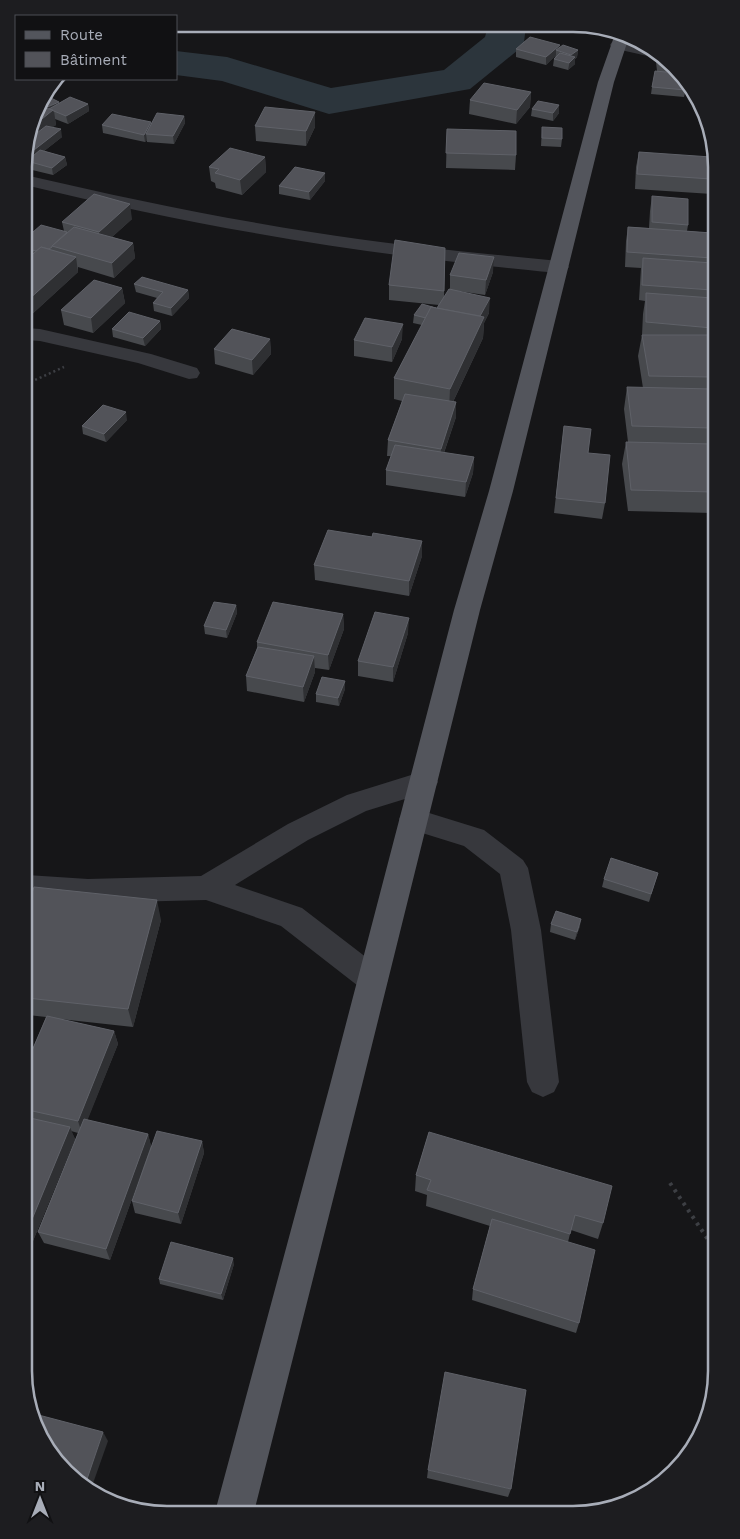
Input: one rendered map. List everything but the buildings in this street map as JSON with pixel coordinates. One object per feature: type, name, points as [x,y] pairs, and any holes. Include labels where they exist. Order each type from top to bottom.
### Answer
[{"type":"main road","points":[[236,1506],[373,980],[467,610],[501,491],[606,82],[620,41]]},
{"type":"street","points":[[33,182],[142,207],[278,232],[432,254],[559,267]]},
{"type":"street","points":[[33,334],[144,358],[189,373]]},
{"type":"street","points":[[206,888],[298,832],[340,811],[357,803],[424,782]]},
{"type":"street","points":[[413,819],[474,838],[513,868],[526,930],[543,1082]]},
{"type":"street","points":[[32,888],[88,891],[206,888],[291,917],[373,980]]},
{"type":"path","points":[[670,1183],[707,1238]]},
{"type":"waterway","points":[[178,63],[227,69],[329,101],[456,80],[504,42],[506,32]]}]
